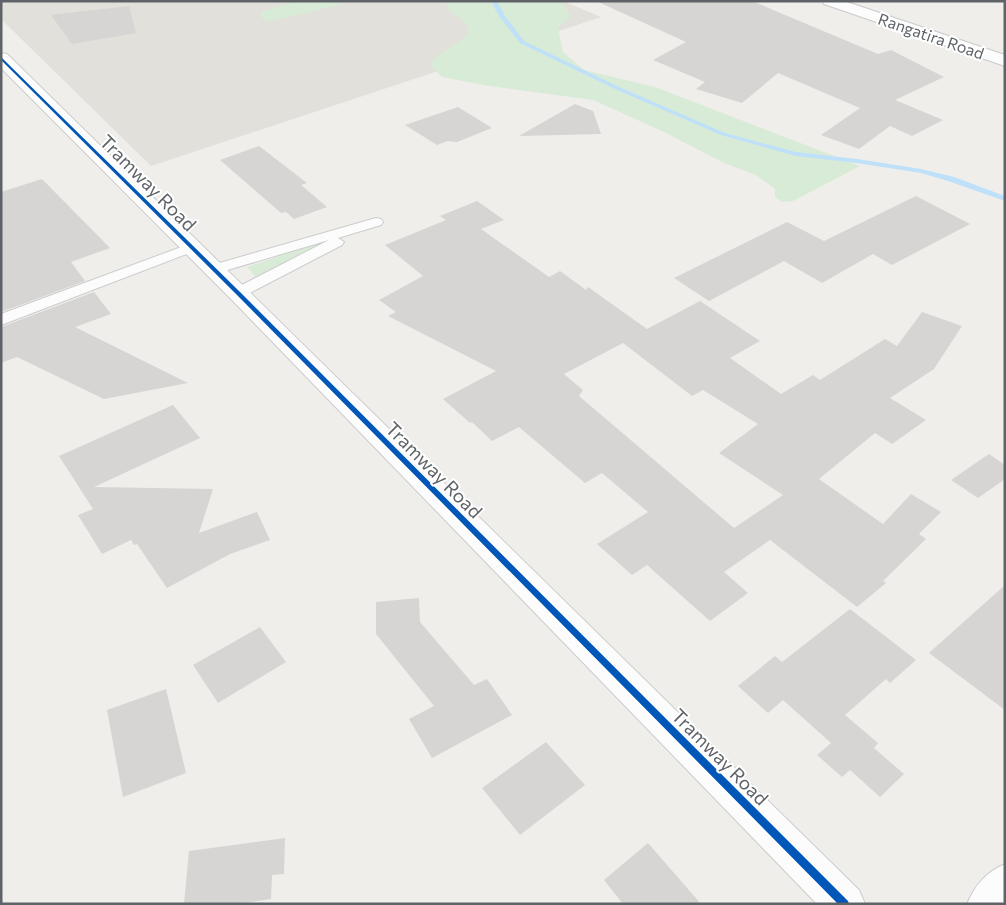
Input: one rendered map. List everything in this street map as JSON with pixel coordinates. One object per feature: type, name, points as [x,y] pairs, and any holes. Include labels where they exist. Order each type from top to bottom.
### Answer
[{"type":"street","name":"Rangatira Road","points":[[829,1],[1005,61]]},
{"type":"street","name":"Tramway Road","points":[[1,58],[238,293],[844,904]]},
{"type":"street","points":[[988,904],[1005,884]]},
{"type":"lane","points":[[214,269],[376,222],[238,293]]},
{"type":"lane","points":[[1,320],[192,247]]},
{"type":"shaded area","points":[[1,1],[563,1],[601,17],[151,166],[1,19]]},
{"type":"green space","points":[[298,1],[341,1],[344,3],[267,22],[260,16],[263,11]]},
{"type":"green space","points":[[446,1],[557,1],[562,3],[571,16],[558,28],[563,52],[584,70],[655,87],[860,166],[793,201],[782,202],[775,197],[775,189],[756,175],[724,163],[662,131],[593,100],[483,85],[442,77],[429,64],[469,33],[466,23],[448,10]]},
{"type":"green space","points":[[324,241],[256,277],[247,267]]},
{"type":"building","points":[[596,1],[752,1],[878,54],[891,50],[944,77],[895,100],[943,120],[912,136],[890,126],[859,149],[821,135],[860,108],[778,73],[742,103],[696,89],[705,82],[653,60],[686,42]]},
{"type":"building","points":[[129,6],[136,33],[72,44],[51,15]]},
{"type":"building","points":[[575,104],[593,111],[601,134],[519,136]]},
{"type":"building","points":[[458,107],[492,128],[457,142],[448,141],[437,145],[405,125]]},
{"type":"building","points":[[259,146],[307,183],[301,185],[327,207],[294,219],[286,212],[281,213],[220,160]]},
{"type":"building","points":[[42,179],[110,248],[71,262],[85,281],[1,312],[1,192]]},
{"type":"building","points":[[916,196],[970,224],[892,265],[873,254],[822,283],[784,261],[709,301],[674,278],[787,222],[824,241]]},
{"type":"building","points":[[477,201],[504,220],[481,229],[549,277],[560,271],[586,290],[588,287],[647,329],[700,301],[760,341],[730,358],[781,394],[813,375],[820,380],[885,339],[897,346],[922,312],[962,326],[934,369],[890,398],[926,420],[892,444],[875,433],[819,479],[883,524],[911,494],[941,512],[919,534],[926,539],[883,581],[886,583],[857,607],[770,540],[724,572],[748,593],[710,621],[647,565],[632,575],[597,544],[648,512],[602,473],[585,483],[519,427],[492,441],[443,399],[496,371],[388,316],[396,312],[379,300],[423,276],[385,245],[446,220],[440,216]],"holes":[[[623,343],[692,396],[703,390],[758,424],[719,453],[783,495],[734,528],[579,396],[583,390],[564,374]]]},
{"type":"building","points":[[94,292],[111,314],[75,327],[188,383],[104,399],[17,357],[1,363],[1,327]]},
{"type":"building","points":[[173,405],[200,438],[94,487],[213,489],[199,533],[257,512],[270,540],[230,554],[167,588],[137,544],[134,545],[131,540],[102,554],[78,515],[93,509],[59,456]]},
{"type":"building","points":[[989,454],[1005,465],[1005,479],[978,498],[951,480]]},
{"type":"building","points":[[1005,585],[1005,710],[929,653]]},
{"type":"building","points":[[419,598],[420,622],[474,685],[487,679],[512,715],[432,758],[409,719],[434,706],[376,634],[376,602]]},
{"type":"building","points":[[850,609],[916,660],[890,683],[886,679],[845,715],[878,743],[874,748],[904,774],[880,797],[850,770],[842,777],[817,755],[831,743],[783,700],[768,713],[738,686],[775,656],[782,662]]},
{"type":"building","points":[[260,627],[286,662],[218,703],[193,665]]},
{"type":"building","points":[[166,689],[186,773],[123,797],[107,710]]},
{"type":"building","points":[[546,742],[585,785],[520,835],[482,788]]},
{"type":"building","points":[[285,838],[284,874],[272,875],[271,899],[236,904],[184,904],[189,851]]},
{"type":"building","points":[[648,843],[701,904],[623,904],[604,880]]},
{"type":"waterway","points":[[494,1],[502,16],[522,42],[617,88],[723,134],[796,154],[921,171],[951,179],[1005,199]]},
{"type":"cycle path","points":[[1,58],[238,293],[845,904]]}]
